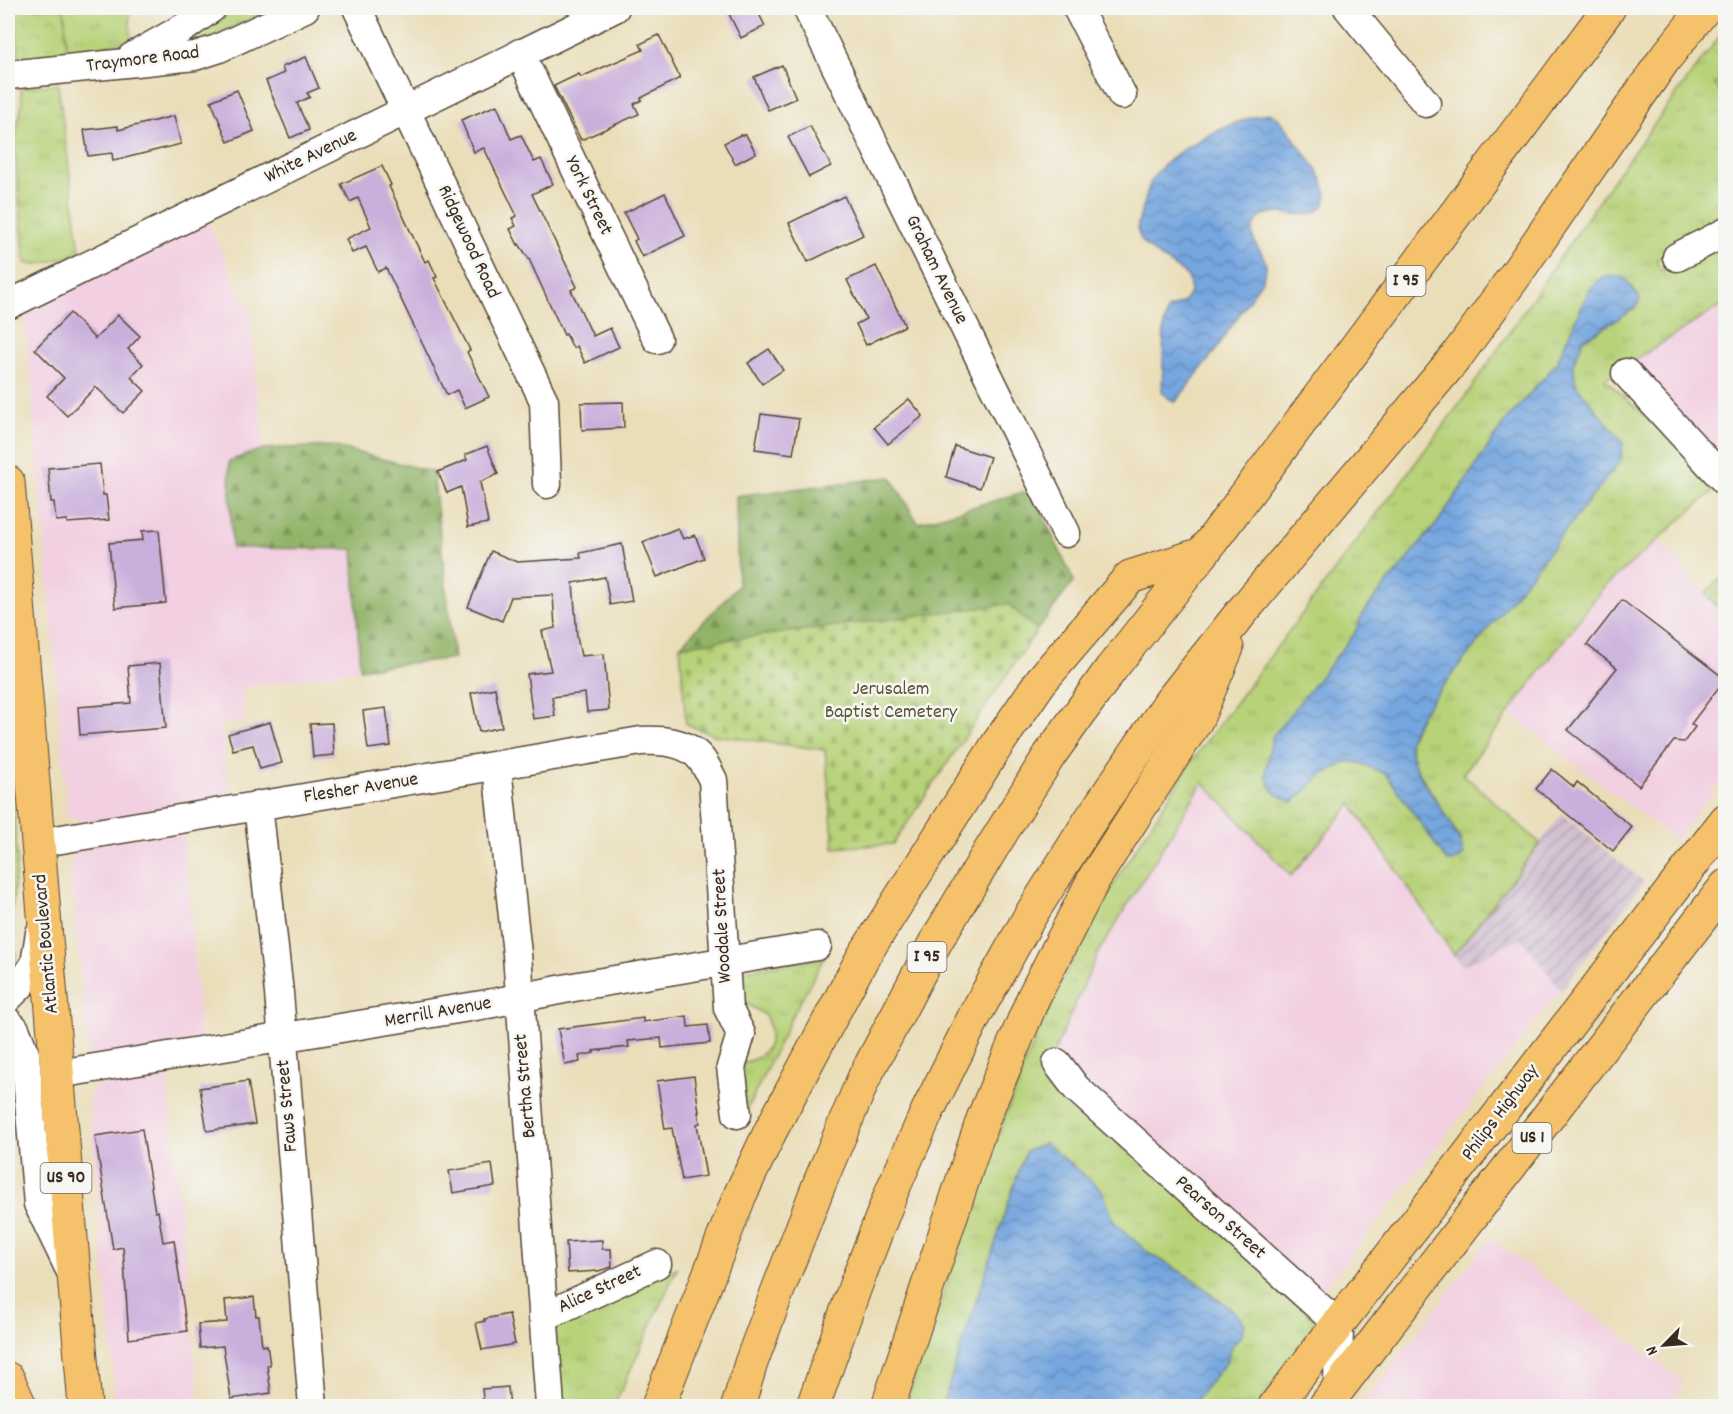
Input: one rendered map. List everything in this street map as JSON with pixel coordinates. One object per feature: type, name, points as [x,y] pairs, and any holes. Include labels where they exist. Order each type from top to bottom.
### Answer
[{"type":"main road","name":"I 95","points":[[738,1407],[755,1353],[824,1171],[864,1078],[929,953],[1049,756],[1111,669],[1202,554],[1609,8]]},
{"type":"main road","points":[[813,1407],[892,1191],[927,1112],[976,1013],[1030,916],[1089,822],[1170,702],[1241,613],[1456,357],[1663,61],[1705,8]]},
{"type":"main road","name":"Atlantic Boulevard","points":[[8,482],[84,1407]]},
{"type":"main road","points":[[658,1407],[740,1196],[771,1130],[863,957],[997,745],[1041,681],[1130,578],[1202,554]]},
{"type":"main road","points":[[888,1407],[983,1119],[1034,996],[1095,878],[1197,719],[1241,613]]},
{"type":"main road","name":"Philips Highway","points":[[1275,1407],[1725,820]]},
{"type":"main road","name":"Philips Highway","points":[[1332,1399],[1725,886]]},
{"type":"main road","points":[[634,1407],[682,1298],[740,1196]]},
{"type":"main road","points":[[8,1379],[20,1407]]},
{"type":"street","points":[[123,63],[185,27],[212,8]]},
{"type":"street","name":"Traymore Road","points":[[8,75],[195,56],[217,49],[305,8]]},
{"type":"street","name":"Ridgewood Road","points":[[357,8],[544,401],[547,484]]},
{"type":"street","name":"White Avenue","points":[[8,305],[615,8]]},
{"type":"street","name":"Graham Avenue","points":[[807,8],[1066,533]]},
{"type":"street","points":[[1077,8],[1122,95]]},
{"type":"street","points":[[1348,8],[1426,103]]},
{"type":"street","name":"York Street","points":[[520,53],[657,339]]},
{"type":"street","points":[[1677,257],[1725,232]]},
{"type":"street","points":[[1626,373],[1725,482]]},
{"type":"street","name":"Flesher Avenue","points":[[38,843],[641,741],[664,741],[683,746]]},
{"type":"street","name":"Woodale Street","points":[[683,746],[700,757],[713,780],[723,963],[728,1008],[741,1034],[731,1067],[737,1114]]},
{"type":"street","name":"Bertha Street","points":[[496,767],[517,954],[550,1407]]},
{"type":"street","name":"Faws Street","points":[[258,806],[279,993],[313,1407]]},
{"type":"street","points":[[8,998],[20,986],[35,964],[44,911]]},
{"type":"street","name":"Merrill Avenue","points":[[58,1074],[817,946]]},
{"type":"street","points":[[8,1022],[15,1029],[25,1054],[38,1204],[75,1281]]},
{"type":"street","name":"Pearson Street","points":[[1056,1064],[1076,1088],[1339,1325]]},
{"type":"street","name":"Alice Street","points":[[543,1317],[657,1264]]},
{"type":"street","points":[[1332,1399],[1339,1325]]},
{"type":"shaded area","points":[[208,221],[250,313],[263,445],[263,449],[229,462],[353,549],[360,669],[244,688],[243,721],[221,726],[230,798],[87,822],[68,816],[25,314]]},
{"type":"shaded area","points":[[1725,303],[1725,466],[1630,362]]},
{"type":"shaded area","points":[[1658,539],[1725,616],[1725,776],[1675,840],[1510,714],[1602,589]]},
{"type":"shaded area","points":[[1203,782],[1291,876],[1351,804],[1462,966],[1521,938],[1561,990],[1308,1309],[1046,1071],[1098,953]]},
{"type":"shaded area","points":[[1562,814],[1644,882],[1561,990],[1521,938],[1462,966],[1454,955]]},
{"type":"shaded area","points":[[184,833],[201,1041],[98,1057],[88,1053],[71,872],[73,853],[99,843]]},
{"type":"shaded area","points":[[166,1069],[200,1406],[116,1406],[89,1098],[99,1079]]},
{"type":"shaded area","points":[[1490,1238],[1684,1382],[1667,1406],[1361,1406]]},
{"type":"green space","points":[[14,8],[64,8],[67,55],[19,59]]},
{"type":"green space","points":[[64,8],[129,8],[131,40],[67,55]]},
{"type":"green space","points":[[228,8],[278,8],[197,43],[194,40],[195,33]]},
{"type":"green space","points":[[1725,29],[1725,77],[1715,85],[1725,99],[1725,225],[1656,260],[1661,271],[1725,240],[1725,303],[1605,379],[1720,485],[1602,589],[1463,774],[1540,843],[1454,955],[1351,804],[1291,876],[1203,782],[1098,953],[1046,1070],[1314,1319],[1311,1334],[1258,1406],[1191,1406],[1227,1361],[1232,1346],[1242,1334],[1237,1314],[1193,1279],[1146,1251],[1114,1222],[1102,1190],[1025,1152],[942,1406],[905,1406],[971,1210],[1023,1068],[1088,929],[1121,872],[1191,762],[1470,390],[1615,177]],"holes":[[[1589,290],[1636,308],[1583,340],[1573,364],[1576,385],[1623,442],[1422,713],[1409,741],[1414,764],[1461,840],[1447,861],[1386,774],[1362,763],[1348,761],[1323,774],[1293,802],[1363,613],[1438,522],[1504,423],[1556,364]]]},
{"type":"green space","points":[[58,84],[80,252],[45,263],[25,263],[14,140],[22,105],[21,88]]},
{"type":"green space","points":[[332,446],[433,472],[454,658],[360,669],[353,549],[232,548],[229,461],[263,449]]},
{"type":"green space","points":[[891,477],[918,523],[1031,490],[1074,581],[1037,630],[1008,604],[680,646],[738,586],[736,496]]},
{"type":"green space","points":[[1725,575],[1725,616],[1705,593]]},
{"type":"green space","name":"Jerusalem Baptist Cemetery","points":[[1008,604],[1037,630],[893,844],[834,848],[825,750],[714,735],[686,724],[680,646]]},
{"type":"green space","points":[[8,734],[17,859],[12,912],[16,968],[8,983]]},
{"type":"green space","points":[[824,958],[793,1014],[746,1112],[741,1063],[758,1057],[764,1052],[768,1046],[770,1032],[765,1015],[742,1001],[737,974],[745,970]]},
{"type":"green space","points":[[677,1268],[614,1406],[561,1406],[551,1319]]},
{"type":"water","points":[[1269,113],[1283,123],[1319,174],[1326,193],[1325,201],[1321,208],[1313,213],[1267,214],[1260,218],[1254,226],[1252,231],[1254,241],[1266,265],[1263,279],[1215,351],[1175,403],[1162,393],[1164,325],[1168,309],[1184,302],[1191,291],[1188,277],[1147,247],[1139,235],[1138,224],[1148,190],[1160,170],[1187,147],[1221,129]]},
{"type":"water","points":[[1604,276],[1623,276],[1640,298],[1636,308],[1583,340],[1573,364],[1576,385],[1623,442],[1621,460],[1422,713],[1409,739],[1411,756],[1417,770],[1452,826],[1464,855],[1454,862],[1447,861],[1386,774],[1362,764],[1348,761],[1323,774],[1293,802],[1275,794],[1265,776],[1272,737],[1354,634],[1363,613],[1438,522],[1504,423],[1556,364],[1589,290]]},
{"type":"water","points":[[1045,1143],[1102,1190],[1114,1222],[1146,1251],[1192,1279],[1237,1314],[1245,1324],[1242,1334],[1232,1346],[1227,1361],[1191,1406],[942,1406],[1025,1152]]},
{"type":"building","points":[[726,8],[756,8],[765,26],[741,38]]},
{"type":"building","points":[[659,35],[680,78],[634,104],[639,114],[581,140],[554,86],[643,50],[640,44]]},
{"type":"building","points":[[306,57],[319,88],[307,93],[310,97],[297,103],[309,130],[290,138],[266,81],[284,73],[282,67]]},
{"type":"building","points":[[782,65],[796,98],[768,110],[754,77]]},
{"type":"building","points":[[237,90],[254,131],[228,142],[211,101]]},
{"type":"building","points":[[497,105],[511,139],[521,135],[534,162],[541,159],[553,184],[532,194],[577,287],[571,290],[593,336],[610,328],[619,347],[585,363],[577,346],[573,348],[566,334],[564,335],[529,259],[518,245],[510,229],[516,226],[512,218],[517,216],[484,148],[474,152],[461,120]]},
{"type":"building","points":[[174,116],[181,144],[113,161],[112,153],[88,156],[84,130],[118,126],[118,130]]},
{"type":"building","points":[[810,126],[831,166],[809,177],[788,137]]},
{"type":"building","points":[[740,135],[746,135],[756,153],[735,164],[724,143]]},
{"type":"building","points":[[382,166],[425,262],[429,260],[437,277],[434,278],[470,350],[467,352],[489,397],[465,408],[457,390],[447,395],[386,268],[378,272],[366,247],[352,253],[346,239],[371,227],[358,198],[350,202],[341,184]]},
{"type":"building","points":[[665,193],[685,236],[642,257],[634,241],[637,239],[624,213]]},
{"type":"building","points":[[844,196],[863,235],[808,262],[789,223]]},
{"type":"building","points":[[876,266],[905,326],[866,345],[856,324],[866,319],[847,280]]},
{"type":"building","points":[[70,313],[95,339],[118,315],[140,336],[128,349],[143,364],[131,377],[145,391],[123,413],[96,387],[67,416],[47,396],[64,378],[35,349]]},
{"type":"building","points":[[769,349],[783,370],[762,384],[748,363]]},
{"type":"building","points":[[909,399],[923,416],[888,444],[874,427]]},
{"type":"building","points":[[623,402],[624,428],[582,430],[581,403]]},
{"type":"building","points":[[761,414],[799,419],[793,454],[755,449]]},
{"type":"building","points":[[487,446],[498,474],[480,482],[488,523],[468,527],[461,487],[447,493],[438,472],[467,460],[465,455]]},
{"type":"building","points":[[955,446],[990,457],[980,488],[946,477]]},
{"type":"building","points":[[100,464],[103,495],[106,495],[109,520],[67,523],[67,520],[56,521],[54,502],[51,502],[48,468]]},
{"type":"building","points":[[678,528],[683,539],[695,535],[704,558],[657,577],[643,542]]},
{"type":"building","points":[[159,530],[166,603],[115,608],[109,543],[143,540],[142,531]]},
{"type":"building","points":[[622,544],[632,601],[610,605],[605,577],[573,583],[577,637],[581,656],[604,654],[609,710],[587,712],[585,693],[552,697],[555,716],[533,719],[527,674],[551,671],[542,631],[555,628],[553,595],[511,597],[502,621],[468,607],[491,551],[517,562],[581,558],[580,553]]},
{"type":"building","points":[[1622,600],[1725,679],[1691,724],[1695,727],[1684,742],[1674,741],[1639,786],[1568,730],[1617,668],[1587,645]]},
{"type":"building","points":[[160,663],[166,728],[80,735],[78,707],[131,703],[128,666]]},
{"type":"building","points":[[495,688],[502,727],[479,732],[471,693]]},
{"type":"building","points":[[386,708],[391,746],[368,749],[363,711]]},
{"type":"building","points":[[270,722],[282,763],[260,769],[253,745],[233,750],[228,734]]},
{"type":"building","points":[[332,723],[334,755],[313,757],[310,724]]},
{"type":"building","points":[[1552,769],[1574,787],[1577,782],[1632,827],[1613,851],[1536,789]]},
{"type":"building","points":[[687,1016],[688,1027],[708,1025],[710,1043],[662,1048],[661,1038],[628,1041],[629,1047],[593,1051],[594,1053],[579,1056],[580,1062],[565,1065],[558,1029],[643,1018],[643,1022]]},
{"type":"building","points":[[694,1076],[700,1123],[697,1124],[706,1176],[682,1180],[672,1128],[665,1129],[657,1081]]},
{"type":"building","points":[[248,1081],[255,1124],[207,1131],[200,1088]]},
{"type":"building","points":[[142,1129],[155,1212],[158,1211],[163,1242],[174,1240],[187,1331],[129,1339],[123,1247],[113,1249],[95,1136]]},
{"type":"building","points":[[492,1164],[495,1186],[453,1193],[449,1171]]},
{"type":"building","points":[[602,1240],[602,1249],[611,1249],[612,1267],[598,1271],[568,1273],[566,1242]]},
{"type":"building","points":[[254,1297],[256,1316],[259,1316],[262,1346],[267,1345],[271,1393],[231,1399],[223,1346],[200,1348],[198,1324],[227,1322],[225,1300]]},
{"type":"building","points":[[509,1314],[515,1344],[482,1350],[476,1323]]},
{"type":"building","points":[[508,1387],[510,1407],[484,1407],[482,1389]]}]
